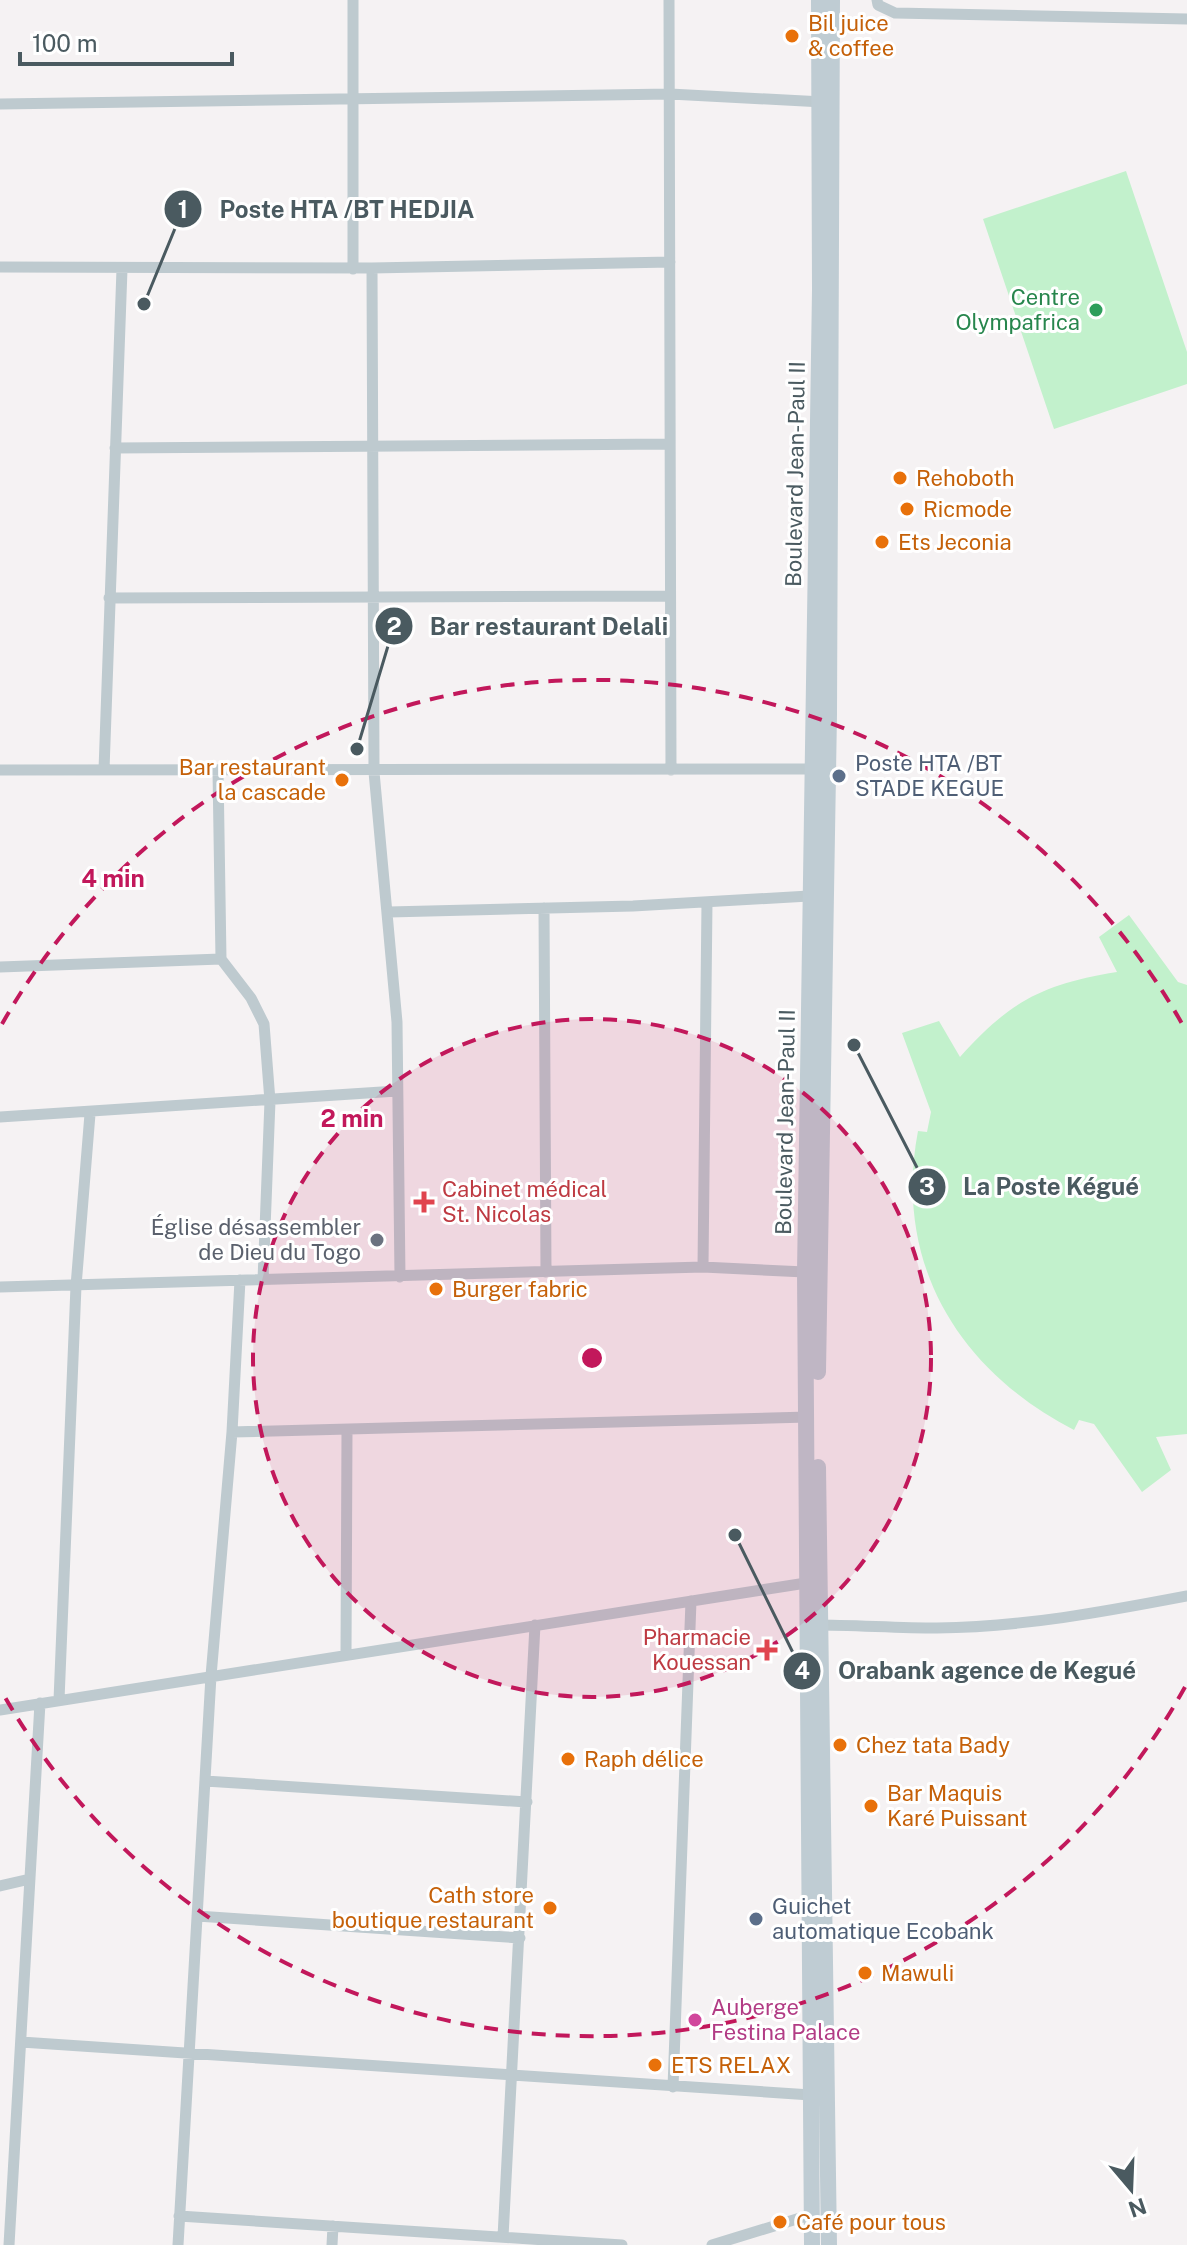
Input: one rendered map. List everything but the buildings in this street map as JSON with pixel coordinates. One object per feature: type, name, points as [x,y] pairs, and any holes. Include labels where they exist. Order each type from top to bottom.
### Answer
[{"type":"main road","name":"Boulevard Jean-Paul II","points":[[812,2245],[814,1625],[829,714],[828,100],[819,0]]},
{"type":"main road","name":"Boulevard Jean-Paul II","points":[[829,2245],[814,1625],[806,1583],[808,1417],[805,1272],[811,769],[832,0]]},
{"type":"street","points":[[353,0],[353,269]]},
{"type":"street","points":[[669,0],[671,770]]},
{"type":"street","points":[[877,0],[878,5],[895,13],[1187,19]]},
{"type":"street","points":[[0,104],[670,94],[828,100]]},
{"type":"street","points":[[0,267],[353,269],[670,262]]},
{"type":"street","points":[[372,268],[374,772],[397,1022],[400,1277]]},
{"type":"street","points":[[104,770],[122,269]]},
{"type":"street","points":[[115,448],[669,444]]},
{"type":"street","points":[[109,598],[669,596]]},
{"type":"street","points":[[0,770],[374,772],[811,769]]},
{"type":"street","points":[[218,771],[221,959],[251,998],[264,1024],[270,1101],[263,1280]]},
{"type":"street","points":[[389,912],[809,896]]},
{"type":"street","points":[[703,1267],[707,902]]},
{"type":"street","points":[[544,908],[546,1272]]},
{"type":"street","points":[[0,967],[221,959]]},
{"type":"street","points":[[0,1117],[90,1114],[397,1091]]},
{"type":"street","points":[[59,1700],[76,1286],[90,1114]]},
{"type":"street","points":[[0,1287],[703,1267],[805,1272]]},
{"type":"street","points":[[178,2245],[211,1676],[232,1432],[240,1280]]},
{"type":"street","points":[[232,1432],[808,1417]]},
{"type":"street","points":[[346,1655],[347,1430]]},
{"type":"street","points":[[0,1710],[806,1583]]},
{"type":"street","points":[[814,1625],[938,1628],[1031,1621],[1126,1610],[1187,1596]]},
{"type":"street","points":[[673,2087],[691,1601]]},
{"type":"street","points":[[503,2237],[535,1625]]},
{"type":"street","points":[[9,2245],[40,1703]]},
{"type":"street","points":[[205,1781],[527,1802]]},
{"type":"street","points":[[0,1886],[30,1879]]},
{"type":"street","points":[[197,1916],[520,1938]]},
{"type":"street","points":[[21,2042],[811,2095]]},
{"type":"street","points":[[712,2245],[813,2214]]},
{"type":"street","points":[[179,2216],[622,2245]]},
{"type":"street","points":[[332,2245],[333,2226]]},
{"type":"green space","points":[[1126,171],[1187,352],[1187,384],[1054,429],[983,219]]},
{"type":"green space","points":[[1129,915],[1178,982],[1187,985],[1187,1434],[1156,1437],[1171,1470],[1142,1492],[1094,1424],[1079,1420],[1074,1430],[1033,1405],[997,1377],[967,1344],[943,1308],[926,1268],[916,1225],[913,1179],[918,1131],[927,1132],[931,1112],[902,1033],[939,1021],[960,1057],[995,1022],[1030,998],[1068,982],[1117,972],[1099,937]]},
{"type":"place","name":"Bil juice & coffee","points":[[792,36]]},
{"type":"place","name":"Poste HTA /BT HEDJIA","points":[[144,304]]},
{"type":"place","name":"Centre Olympafrica","points":[[1096,310]]},
{"type":"place","name":"Rehoboth","points":[[900,478]]},
{"type":"place","name":"Ricmode","points":[[907,509]]},
{"type":"place","name":"Ets Jeconia","points":[[882,542]]},
{"type":"place","name":"Bar restaurant Delali","points":[[357,749]]},
{"type":"place","name":"Poste HTA /BT STADE KEGUE","points":[[839,776]]},
{"type":"place","name":"Bar restaurant la cascade","points":[[342,780]]},
{"type":"place","name":"La Poste Kégué","points":[[854,1045]]},
{"type":"place","name":"Cabinet médical St. Nicolas","points":[[424,1202]]},
{"type":"place","name":"Église désassembler de Dieu du Togo","points":[[377,1240]]},
{"type":"place","name":"Burger fabric","points":[[436,1289]]},
{"type":"place","name":"Orabank agence de Kegué","points":[[735,1535]]},
{"type":"place","name":"Pharmacie Kouessan","points":[[767,1650]]},
{"type":"place","name":"Chez tata Bady","points":[[840,1745]]},
{"type":"place","name":"Raph délice","points":[[568,1759]]},
{"type":"place","name":"Bar Maquis Karé Puissant","points":[[871,1806]]},
{"type":"place","name":"Cath store boutique restaurant","points":[[550,1908]]},
{"type":"place","name":"Guichet automatique Ecobank","points":[[756,1919]]},
{"type":"place","name":"Mawuli","points":[[865,1973]]},
{"type":"place","name":"Auberge Festina Palace","points":[[695,2020]]},
{"type":"place","name":"ETS RELAX","points":[[655,2065]]},
{"type":"place","name":"Café pour tous","points":[[780,2222]]}]
